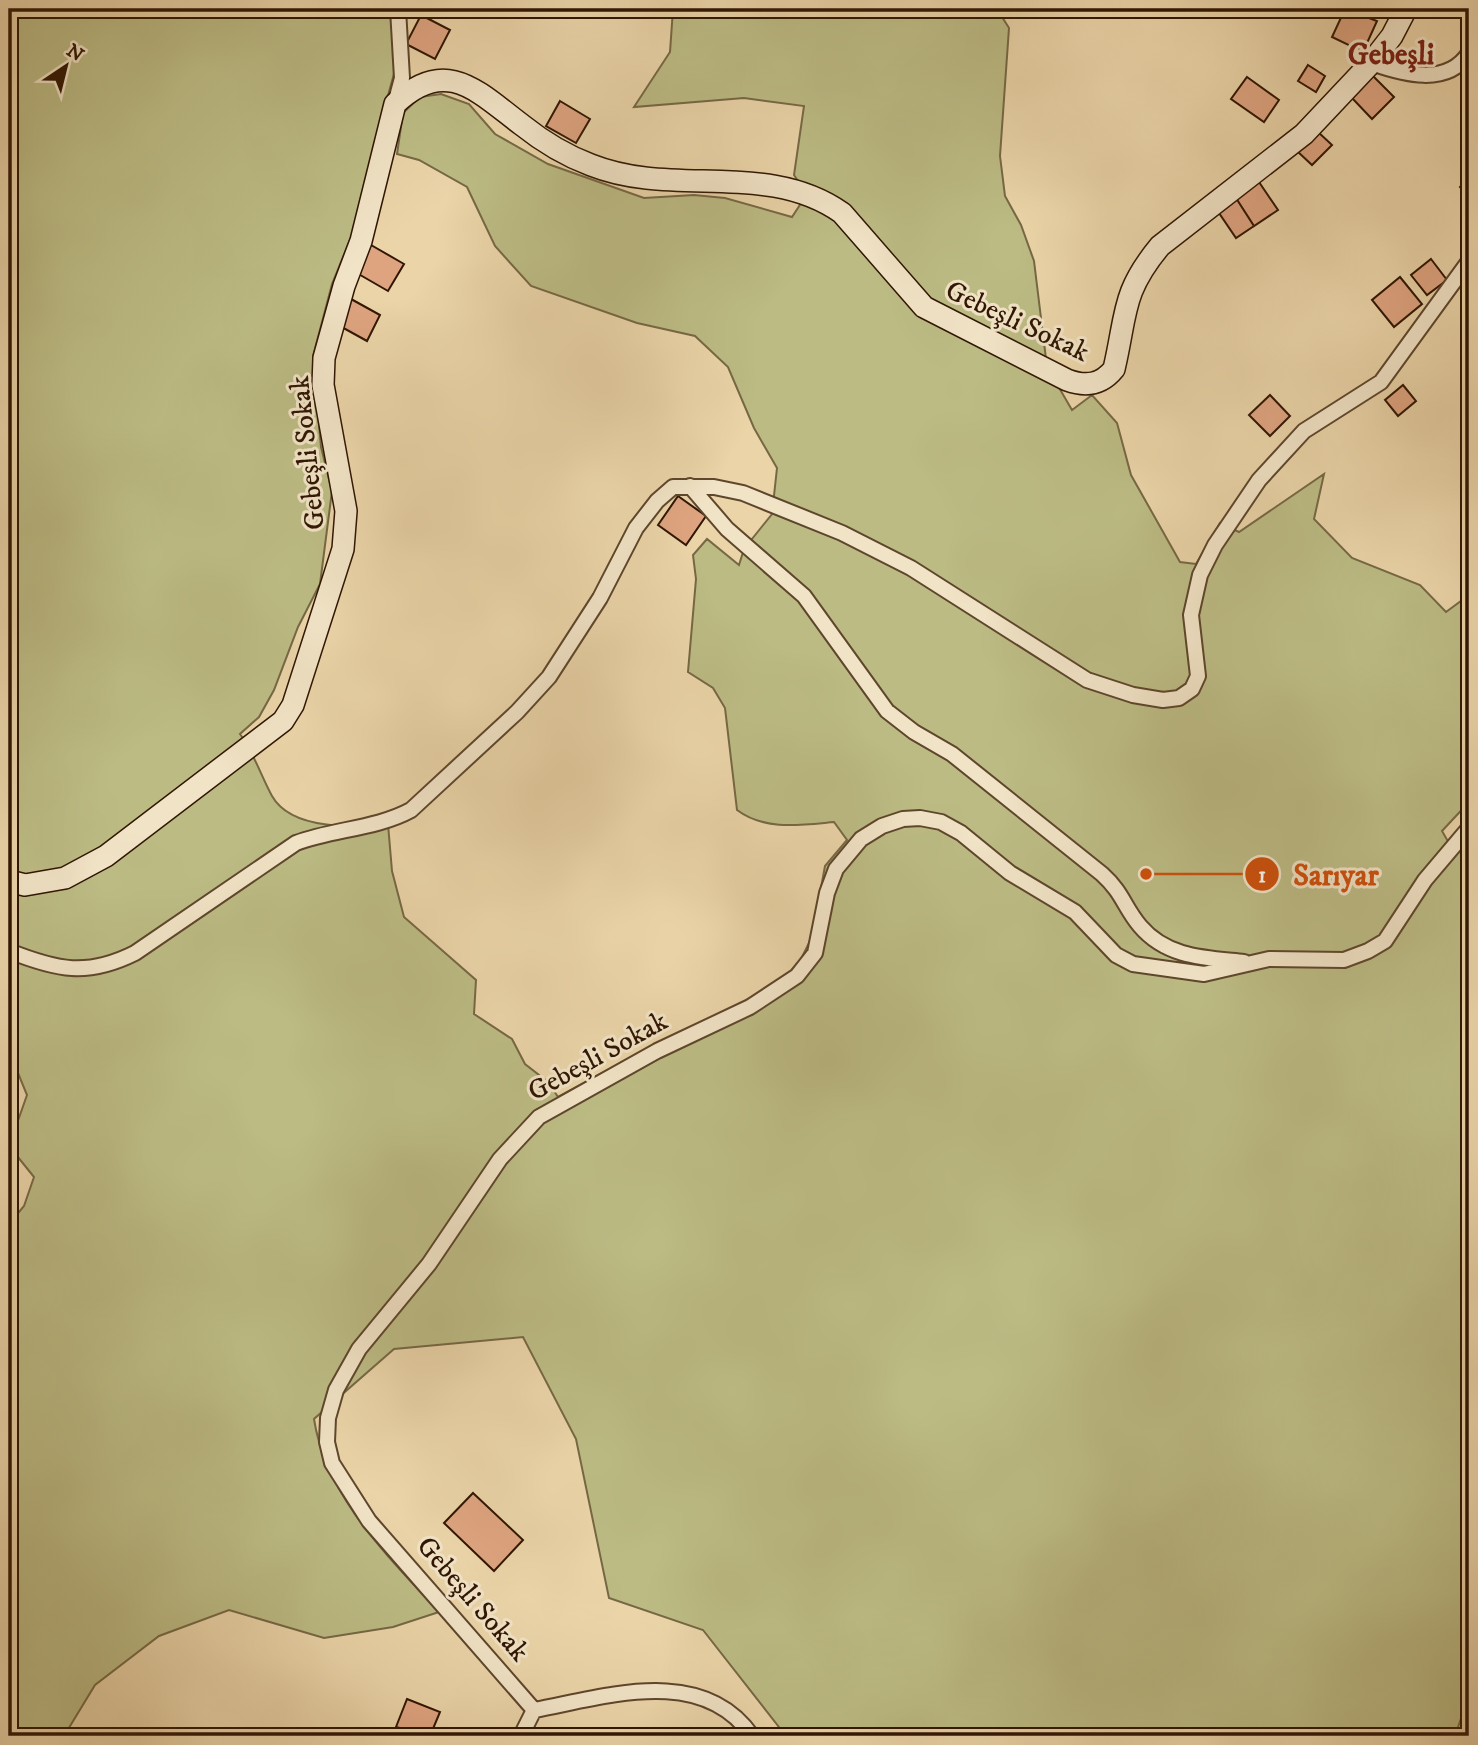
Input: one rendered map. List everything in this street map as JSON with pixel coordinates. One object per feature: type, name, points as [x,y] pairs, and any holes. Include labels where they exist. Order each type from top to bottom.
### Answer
[{"type":"street","name":"Gebeşli Sokak","points":[[9,881],[25,885],[65,878],[106,856],[283,721],[293,705],[343,549],[346,511],[323,385],[324,358],[344,286],[361,241],[402,78],[398,9]]},
{"type":"street","name":"Gebeşli Sokak","points":[[395,104],[410,89],[443,79],[482,92],[535,134],[579,161],[619,176],[701,183],[751,182],[794,188],[842,213],[925,307],[1067,380],[1093,384],[1107,378],[1114,369],[1130,289],[1141,269],[1160,246],[1304,134],[1371,63],[1392,36],[1406,9]]},
{"type":"street","points":[[1371,63],[1392,70],[1436,76],[1454,69],[1469,53]]},
{"type":"street","points":[[9,951],[43,965],[76,970],[110,966],[199,911],[296,843],[322,833],[395,819],[411,810],[517,712],[549,677],[600,598],[636,528],[657,500],[673,487],[690,486],[743,493],[872,547],[943,588],[1087,680],[1133,695],[1163,700],[1179,698],[1192,689],[1198,676],[1191,615],[1200,575],[1215,545],[1259,480],[1288,447],[1326,415],[1381,382],[1469,261]]},
{"type":"street","name":"Gebeşli Sokak","points":[[690,486],[727,529],[804,596],[887,711],[914,732],[952,754],[1102,874],[1119,890],[1139,926],[1157,943],[1181,955],[1251,963]]},
{"type":"street","name":"Gebeşli Sokak","points":[[534,1710],[369,1521],[332,1463],[327,1442],[328,1418],[337,1390],[359,1349],[429,1264],[500,1159],[539,1117],[574,1095],[750,1007],[797,976],[816,953],[827,893],[835,869],[861,839],[882,826],[903,819],[920,818],[941,822],[961,833],[1010,873],[1075,912],[1116,955],[1133,964],[1204,974],[1269,959],[1344,960],[1385,942],[1425,880],[1469,828]]},
{"type":"street","points":[[521,1736],[534,1710],[628,1694],[677,1691],[716,1702],[752,1736]]},
{"type":"shaded area","points":[[9,9],[392,9],[397,45],[394,74],[380,124],[363,208],[332,284],[313,356],[321,447],[332,491],[320,584],[298,627],[274,690],[259,717],[240,734],[272,796],[294,816],[342,826],[388,824],[392,871],[404,917],[476,980],[474,1014],[512,1039],[525,1064],[548,1082],[558,1097],[650,1047],[776,988],[801,959],[812,937],[825,866],[847,840],[834,822],[771,824],[748,817],[737,810],[725,708],[713,688],[688,672],[696,579],[693,555],[707,539],[739,565],[744,549],[772,514],[777,468],[754,428],[728,367],[695,336],[637,323],[531,286],[495,246],[467,187],[419,160],[397,154],[403,113],[420,97],[441,94],[469,104],[495,134],[548,164],[644,198],[694,195],[725,198],[792,217],[807,194],[794,175],[804,106],[744,98],[634,107],[670,52],[673,9],[997,9],[1009,28],[1000,156],[1005,196],[1021,225],[1034,261],[1047,367],[1072,410],[1092,395],[1117,423],[1131,475],[1180,562],[1196,564],[1220,523],[1239,532],[1324,474],[1314,519],[1352,558],[1420,585],[1446,612],[1469,595],[1469,802],[1442,831],[1450,845],[1469,850],[1469,1695],[1455,1736],[786,1736],[703,1630],[609,1598],[576,1439],[523,1337],[394,1349],[314,1419],[331,1474],[345,1500],[380,1547],[439,1612],[393,1627],[324,1638],[229,1610],[159,1636],[95,1685],[64,1736],[9,1736],[9,1224],[24,1206],[34,1177],[9,1146],[27,1095],[9,1051],[9,974],[15,942],[9,938]]},
{"type":"building","points":[[1345,9],[1377,21],[1363,52],[1332,37]]},
{"type":"building","points":[[1436,9],[1458,9],[1459,14],[1437,17]]},
{"type":"building","points":[[421,15],[450,30],[435,59],[406,44]]},
{"type":"building","points":[[1308,65],[1325,76],[1316,92],[1298,81]]},
{"type":"building","points":[[1373,76],[1394,97],[1372,119],[1352,98]]},
{"type":"building","points":[[1247,77],[1279,100],[1264,122],[1231,99]]},
{"type":"building","points":[[560,101],[590,119],[576,143],[546,126]]},
{"type":"building","points":[[1317,131],[1332,145],[1312,165],[1297,151]]},
{"type":"building","points":[[1469,178],[1469,197],[1460,187]]},
{"type":"building","points":[[1259,182],[1278,210],[1254,226],[1236,198]]},
{"type":"building","points":[[1236,198],[1254,226],[1236,238],[1217,210]]},
{"type":"building","points":[[371,245],[404,264],[388,291],[355,272]]},
{"type":"building","points":[[1431,259],[1447,280],[1427,295],[1411,275]]},
{"type":"building","points":[[1400,277],[1422,304],[1394,327],[1372,300]]},
{"type":"building","points":[[351,299],[380,315],[367,341],[338,325]]},
{"type":"building","points":[[1403,385],[1416,401],[1398,416],[1385,400]]},
{"type":"building","points":[[1270,395],[1290,416],[1270,436],[1249,415]]},
{"type":"building","points":[[678,496],[706,516],[686,545],[658,525]]},
{"type":"building","points":[[473,1493],[523,1540],[494,1571],[444,1523]]},
{"type":"building","points":[[407,1699],[440,1712],[430,1736],[396,1727]]},
{"type":"place","name":"Sarıyar","points":[[1146,874]]},
{"type":"district","name":"Gebeşli","points":[[1391,54]]}]
